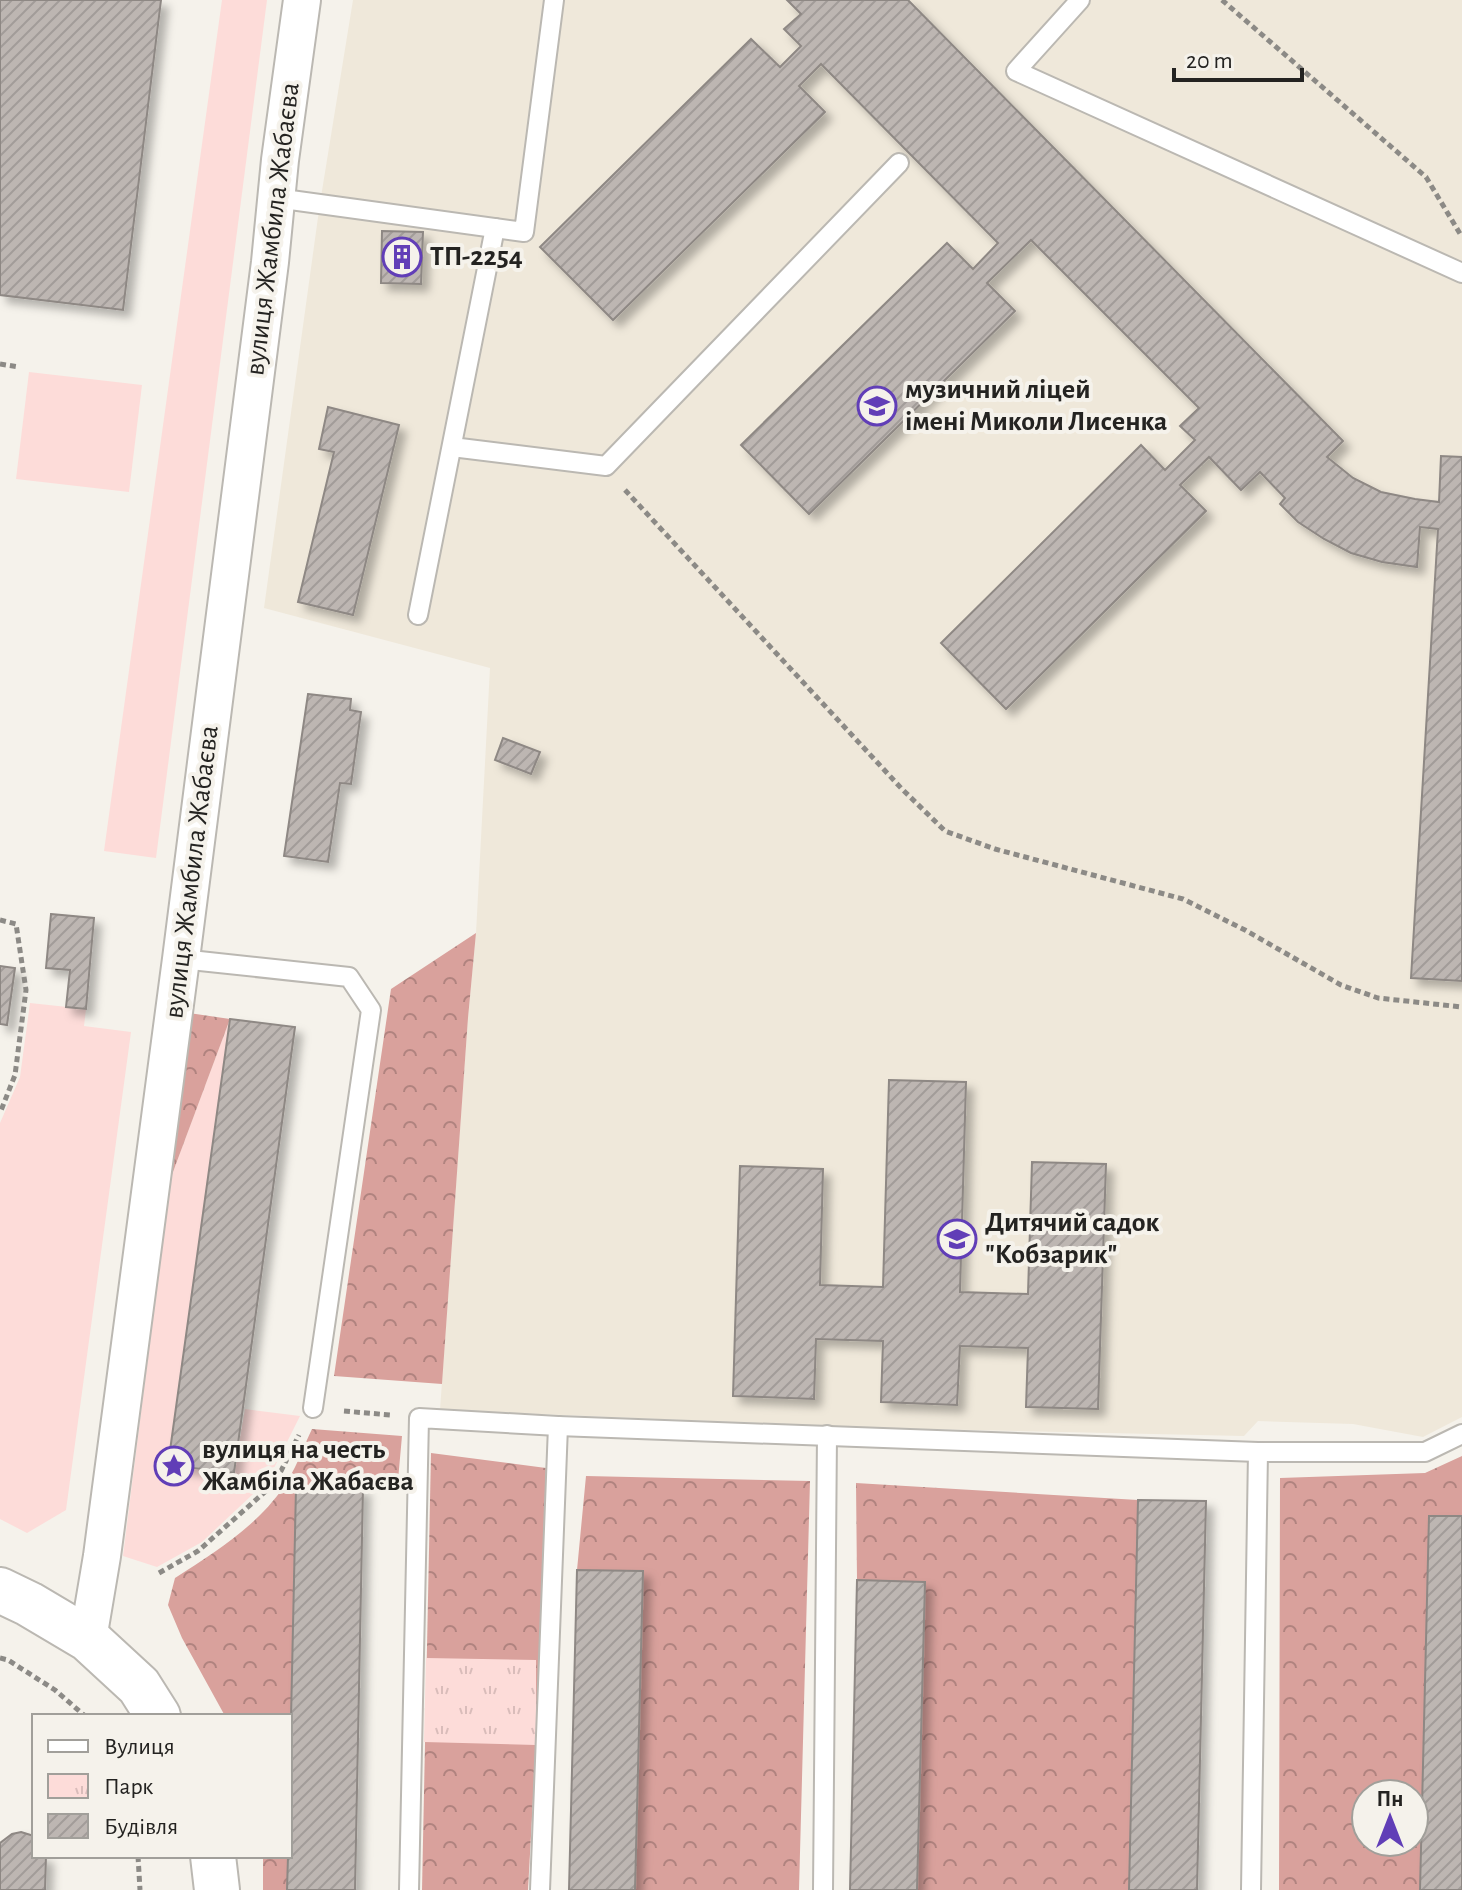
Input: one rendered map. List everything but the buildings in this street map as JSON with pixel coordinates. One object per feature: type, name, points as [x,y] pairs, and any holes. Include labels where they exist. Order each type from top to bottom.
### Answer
[{"type":"street","name":"вулиця Жамбила Жабаєва","points":[[88,1639],[102,1556],[181,959],[302,0]]},
{"type":"street","points":[[0,1590],[88,1639],[139,1686],[157,1714]]},
{"type":"street","points":[[213,1858],[217,1890]]},
{"type":"lane","points":[[276,198],[524,232],[554,0]]},
{"type":"lane","points":[[1080,0],[1016,71],[1462,273]]},
{"type":"lane","points":[[452,447],[606,466],[899,163]]},
{"type":"lane","points":[[418,615],[495,228]]},
{"type":"lane","points":[[181,959],[349,977],[371,1010],[313,1408]]},
{"type":"lane","points":[[409,1890],[419,1418],[1258,1452],[1425,1452],[1462,1434]]},
{"type":"lane","points":[[540,1890],[558,1426]]},
{"type":"lane","points":[[823,1890],[827,1435]]},
{"type":"lane","points":[[1251,1890],[1258,1452]]},
{"type":"path","points":[[1222,0],[1426,177],[1462,237]]},
{"type":"path","points":[[0,364],[19,367]]},
{"type":"path","points":[[606,466],[901,788],[945,831],[995,849],[1183,899],[1245,930],[1341,985],[1378,998],[1462,1007]]},
{"type":"path","points":[[0,920],[16,924],[26,990],[15,1075],[0,1113]]},
{"type":"path","points":[[159,1573],[198,1551],[275,1483],[313,1408],[419,1418]]},
{"type":"path","points":[[0,1658],[55,1690],[83,1714]]},
{"type":"path","points":[[138,1858],[139,1888]]},
{"type":"shaded area","name":"музичний ліцей імені Миколи Лисенка","points":[[353,0],[1462,0],[1462,1417],[1423,1437],[1353,1424],[1258,1421],[1244,1436],[880,1428],[440,1410],[476,933],[490,668],[264,608],[320,203]]},
{"type":"green space","points":[[222,0],[267,0],[156,858],[104,851]]},
{"type":"green space","points":[[29,372],[142,385],[129,492],[16,479]]},
{"type":"green space","points":[[476,933],[442,1384],[334,1376],[391,989]]},
{"type":"green space","points":[[30,1003],[86,1009],[84,1026],[131,1032],[66,1510],[27,1533],[0,1519],[0,1123],[20,1077]]},
{"type":"green space","points":[[189,1013],[230,1019],[170,1180]]},
{"type":"green space","points":[[230,1019],[169,1465],[234,1473],[245,1409],[300,1416],[268,1480],[202,1542],[157,1567],[123,1556],[170,1180]]},
{"type":"green space","points":[[312,1429],[402,1436],[397,1491],[296,1487],[291,1714],[224,1714],[182,1638],[168,1605],[175,1578],[252,1523],[292,1474]]},
{"type":"green space","points":[[431,1453],[546,1468],[528,1890],[422,1890]]},
{"type":"green space","points":[[1462,1456],[1462,1516],[1429,1516],[1423,1778],[1350,1778],[1350,1858],[1421,1858],[1420,1890],[1279,1890],[1280,1478],[1425,1473]]},
{"type":"green space","points":[[586,1476],[810,1481],[799,1890],[635,1890],[642,1571],[577,1570]]},
{"type":"green space","points":[[856,1483],[1138,1500],[1129,1890],[917,1890],[925,1582],[857,1580]]},
{"type":"green space","points":[[426,1658],[536,1660],[536,1745],[424,1742]]},
{"type":"green space","points":[[263,1858],[288,1858],[287,1890],[263,1890]]},
{"type":"place","name":"ТП-2254","points":[[402,257]]},
{"type":"place","name":"музичний ліцей імені Миколи Лисенка","points":[[877,406]]},
{"type":"place","name":"Дитячий садок \"Кобзарик\"","points":[[957,1239]]},
{"type":"place","name":"вулиця на честь Жамбіла Жабаєва","points":[[174,1466]]}]
